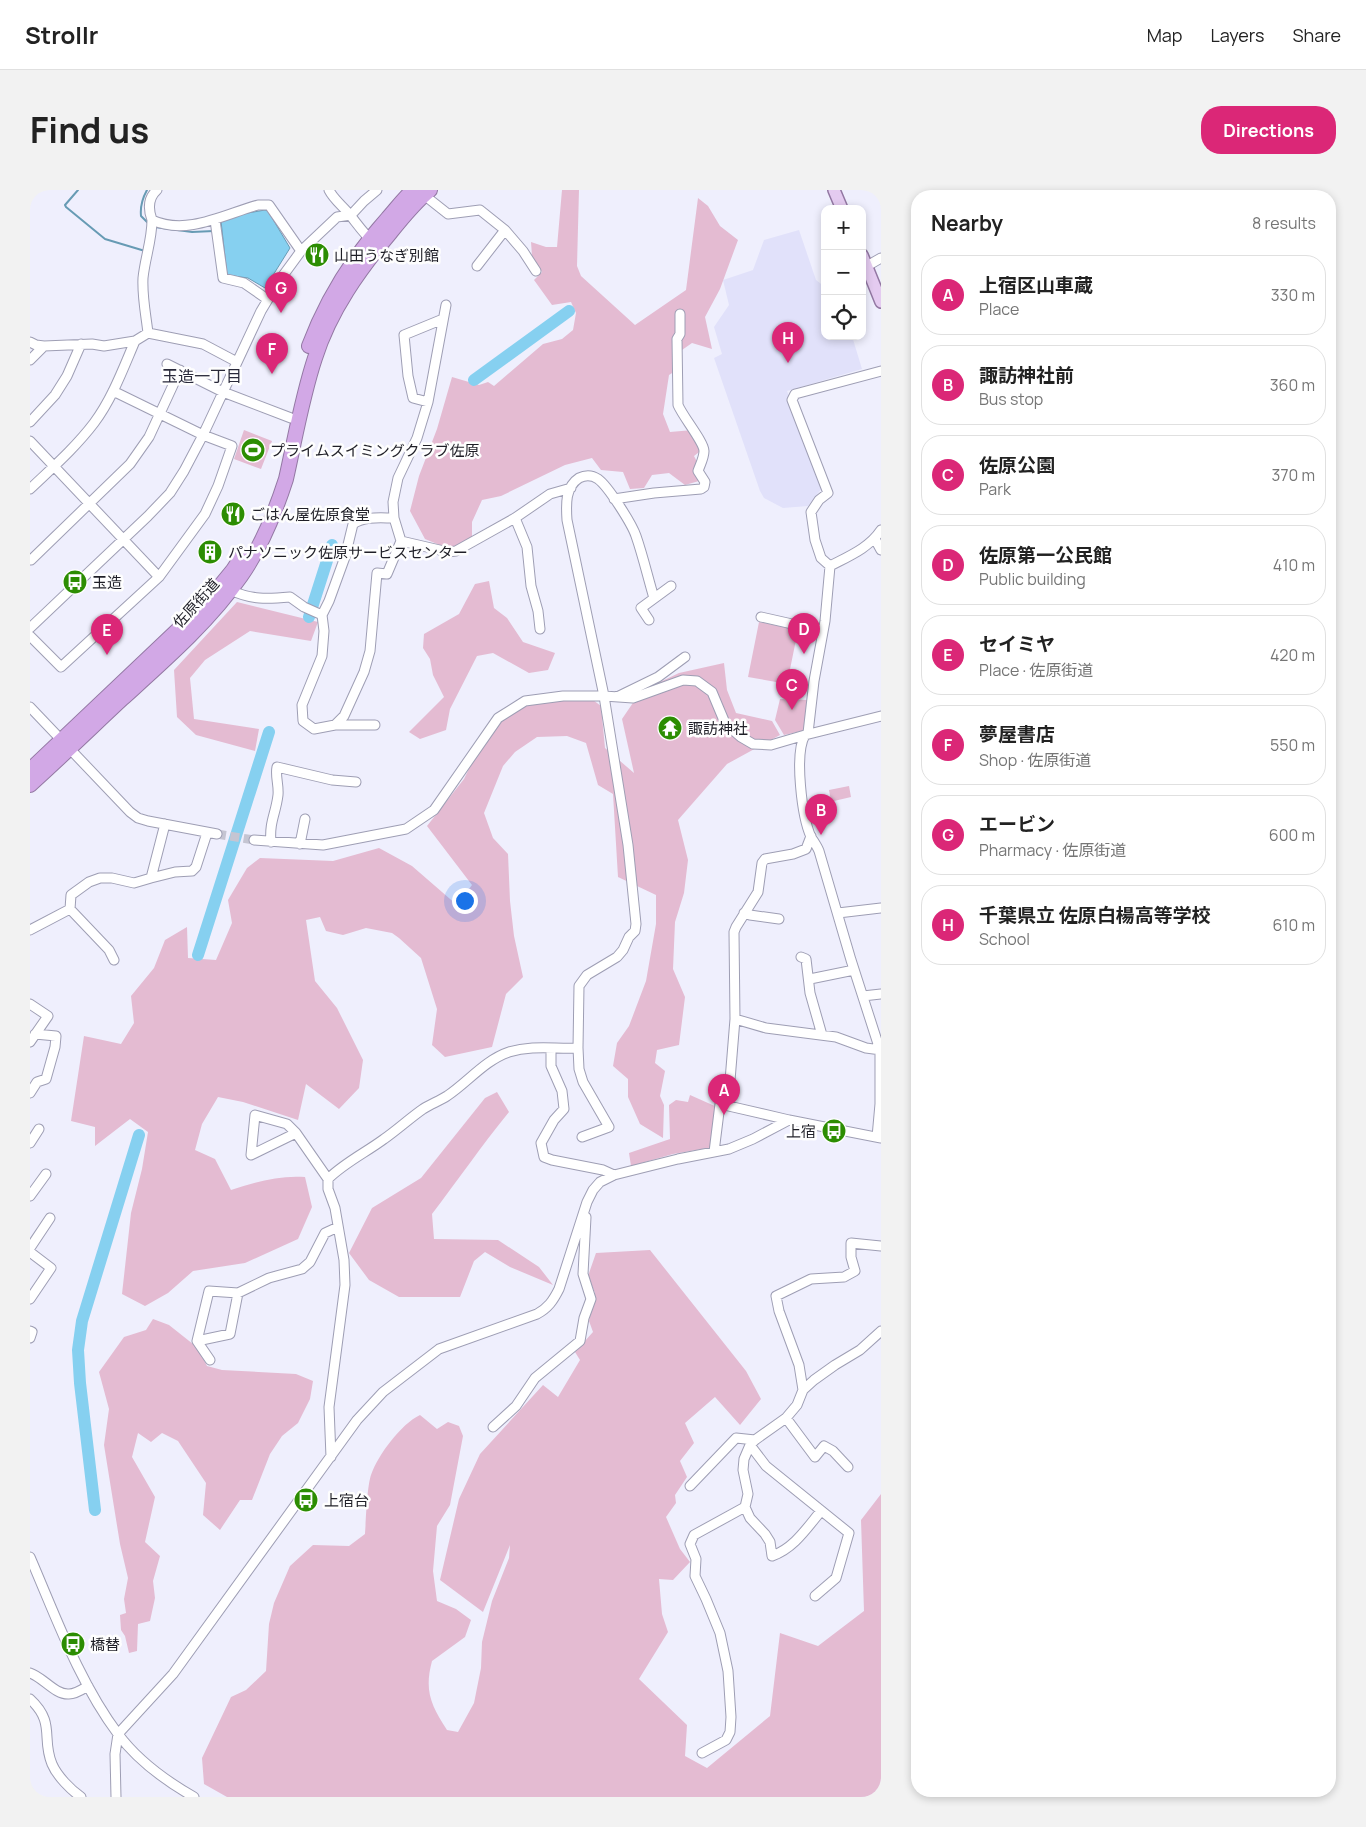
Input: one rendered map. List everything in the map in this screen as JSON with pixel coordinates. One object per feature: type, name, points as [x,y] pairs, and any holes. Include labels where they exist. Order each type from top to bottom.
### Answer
[{"type":"highway","name":"佐原街道","points":[[30,785],[65,745],[206,603],[233,570],[254,537],[277,480],[307,353],[324,310],[338,284],[374,242],[422,192]]},
{"type":"highway","name":"佐原街道","points":[[30,770],[65,745],[181,644],[230,590],[254,555],[275,512],[286,480],[315,358],[346,291],[374,242]]},
{"type":"main road","points":[[834,190],[840,205]]},
{"type":"main road","points":[[867,266],[881,302]]},
{"type":"street","points":[[148,334],[143,281],[152,232],[149,204],[157,190]]},
{"type":"street","points":[[329,190],[333,198],[350,215],[362,232],[374,242]]},
{"type":"street","points":[[30,628],[170,493],[203,435],[267,299],[284,273],[301,251],[338,218],[350,215],[377,190]]},
{"type":"street","points":[[422,192],[448,214],[480,210],[505,230],[523,251],[536,271]]},
{"type":"street","points":[[152,220],[166,224],[189,226],[214,220],[258,205],[269,205],[301,251]]},
{"type":"street","points":[[214,220],[223,278],[244,282],[267,299]]},
{"type":"street","points":[[477,266],[505,230]]},
{"type":"street","points":[[867,266],[881,258]]},
{"type":"street","points":[[335,725],[344,716],[364,672],[370,651],[377,573],[387,574],[401,541],[394,518],[393,502],[398,478],[417,438],[428,402],[446,305]]},
{"type":"street","points":[[614,499],[701,489],[704,487],[705,482],[698,471],[704,452],[703,444],[685,420],[678,405],[677,339],[680,334],[680,314]]},
{"type":"street","points":[[428,402],[413,398],[408,376],[404,335],[444,319]]},
{"type":"street","points":[[30,342],[44,346],[81,344],[104,346],[134,341],[148,334],[203,344],[237,362]]},
{"type":"street","points":[[30,489],[72,448],[94,422],[113,391],[134,341]]},
{"type":"street","points":[[30,422],[55,395],[81,344]]},
{"type":"street","points":[[30,360],[44,346]]},
{"type":"street","points":[[168,364],[223,392],[291,418]]},
{"type":"street","points":[[30,560],[130,464],[161,414],[180,370]]},
{"type":"street","points":[[830,566],[820,558],[811,512],[819,500],[828,493],[792,400],[794,394],[881,371]]},
{"type":"street","points":[[30,636],[62,667],[159,577],[205,514],[218,486],[232,446],[203,435],[113,391]]},
{"type":"street","points":[[30,441],[159,577]]},
{"type":"street","points":[[582,1137],[609,1126],[583,1082],[579,1069],[579,986],[587,975],[618,957],[629,937],[635,931],[636,924],[628,845],[604,696],[567,520],[567,495],[579,478],[591,476],[597,478],[614,499],[636,534],[654,598]]},
{"type":"street","points":[[401,541],[448,552],[456,551],[515,518],[550,494],[571,488]]},
{"type":"street","points":[[319,614],[329,601],[353,524],[360,520],[394,518]]},
{"type":"street","points":[[515,518],[527,547],[531,586],[538,610],[540,629]]},
{"type":"street","points":[[830,566],[867,545],[875,539],[881,530]]},
{"type":"street","points":[[875,539],[881,550]]},
{"type":"street","points":[[714,1152],[720,1104],[789,1120],[879,1137],[881,1050],[854,970],[819,851],[811,836],[800,776],[800,748],[807,734],[823,631],[830,566]]},
{"type":"street","points":[[649,620],[641,608],[671,586]]},
{"type":"street","points":[[230,590],[241,595],[262,599],[290,597],[304,607],[319,614],[324,631],[322,656],[302,705],[303,721],[314,729],[335,725],[376,725]]},
{"type":"street","points":[[761,616],[823,631]]},
{"type":"street","points":[[615,697],[658,677],[685,657]]},
{"type":"street","points":[[254,840],[323,845],[406,829],[434,810],[498,718],[525,701],[556,697],[604,696],[633,698],[683,680],[697,681],[704,684],[712,692],[725,723],[741,737],[753,744],[771,746],[807,734],[881,716]]},
{"type":"street","points":[[30,707],[130,812],[143,819],[218,834]]},
{"type":"street","points":[[271,842],[270,829],[279,793],[276,774],[277,767],[332,780],[356,782]]},
{"type":"street","points":[[300,844],[306,819]]},
{"type":"street","points":[[151,878],[165,824]]},
{"type":"street","points":[[114,960],[109,950],[70,909],[71,895],[89,882],[100,878],[112,878],[134,883],[175,872],[192,870],[196,867],[208,832]]},
{"type":"street","points":[[728,1105],[735,1019],[734,932],[758,892],[762,863],[765,859],[793,854],[806,849],[811,836]]},
{"type":"street","points":[[838,913],[881,908]]},
{"type":"street","points":[[30,930],[70,909]]},
{"type":"street","points":[[744,913],[780,919]]},
{"type":"street","points":[[802,957],[806,959],[810,979],[810,993],[822,1035]]},
{"type":"street","points":[[810,979],[854,970]]},
{"type":"street","points":[[863,996],[881,994]]},
{"type":"street","points":[[30,1004],[48,1016],[33,1038]]},
{"type":"street","points":[[735,1019],[766,1028],[836,1037],[866,1048],[881,1050]]},
{"type":"street","points":[[30,1093],[37,1082],[46,1079],[55,1047],[56,1036],[33,1038]]},
{"type":"street","points":[[328,1179],[336,1170],[384,1139],[424,1109],[447,1096],[495,1058],[508,1052],[526,1048],[578,1048]]},
{"type":"street","points":[[551,1049],[551,1066],[562,1091],[564,1108],[554,1120],[541,1143],[544,1157],[603,1170],[614,1175]]},
{"type":"street","points":[[296,1133],[251,1155],[255,1115],[287,1124],[296,1133],[328,1179],[328,1188],[335,1208],[344,1260],[345,1285],[329,1407],[331,1457]]},
{"type":"street","points":[[116,1797],[115,1754],[118,1734],[173,1674],[357,1420],[371,1404],[439,1349],[546,1309],[553,1301],[559,1289],[592,1190],[600,1182],[614,1175],[654,1164],[729,1149],[789,1120]]},
{"type":"street","points":[[30,1143],[39,1129]]},
{"type":"street","points":[[30,1196],[46,1174]]},
{"type":"street","points":[[493,1427],[516,1406],[535,1378],[580,1341],[584,1318],[591,1299],[583,1274],[587,1202]]},
{"type":"street","points":[[30,1248],[50,1218]]},
{"type":"street","points":[[210,1360],[197,1341],[209,1292],[238,1293],[269,1278],[302,1269],[310,1262],[326,1232],[338,1227]]},
{"type":"street","points":[[803,1390],[799,1364],[779,1311],[776,1296],[811,1279],[844,1277],[855,1271],[851,1257],[851,1243],[881,1246]]},
{"type":"street","points":[[30,1252],[51,1268],[30,1299]]},
{"type":"street","points":[[197,1341],[230,1334],[238,1293]]},
{"type":"street","points":[[30,1331],[32,1332],[30,1338]]},
{"type":"street","points":[[821,1511],[794,1543],[783,1552],[772,1556],[770,1542],[750,1518],[745,1507],[748,1494],[742,1470],[744,1459],[752,1442],[786,1418],[797,1405],[803,1390],[835,1365],[860,1350],[881,1331]]},
{"type":"street","points":[[786,1418],[816,1457],[824,1446],[834,1451],[848,1467]]},
{"type":"street","points":[[690,1486],[736,1438],[752,1442],[766,1466],[849,1533],[836,1578],[815,1596]]},
{"type":"street","points":[[702,1753],[726,1740],[730,1732],[731,1717],[728,1671],[720,1633],[695,1576],[696,1558],[690,1544],[694,1535],[699,1531],[745,1507]]},
{"type":"street","points":[[30,1558],[88,1686],[101,1710],[118,1734],[156,1772],[194,1797]]},
{"type":"street","points":[[30,1673],[41,1678],[61,1693],[71,1694],[88,1686]]},
{"type":"street","points":[[30,1699],[45,1719],[50,1758],[55,1769],[81,1797]]},
{"type":"shaded area","points":[[562,190],[579,190],[577,266],[581,276],[635,325],[686,290],[698,198],[708,206],[720,226],[738,240],[720,289],[705,317],[712,349],[692,343],[682,350],[680,368],[669,375],[663,414],[670,432],[693,430],[708,445],[694,456],[706,479],[685,485],[669,473],[652,475],[644,488],[630,489],[623,472],[601,470],[592,458],[565,465],[501,496],[482,500],[472,522],[472,542],[447,548],[425,539],[410,511],[419,476],[437,429],[452,377],[479,385],[488,382],[494,386],[543,344],[562,339],[573,330],[576,313],[571,302],[552,305],[534,280],[542,272],[532,256],[531,242],[546,247],[557,247]]},
{"type":"shaded area","points":[[799,230],[816,280],[821,284],[821,340],[853,340],[862,369],[787,391],[816,465],[822,488],[808,506],[783,508],[764,498],[714,358],[722,354],[714,327],[729,305],[723,280],[753,270],[764,240]]},
{"type":"shaded area","name":"プライムスイミングクラブ佐原","points":[[244,430],[272,441],[261,469],[234,459]]},
{"type":"shaded area","points":[[489,581],[494,608],[507,618],[523,642],[555,653],[548,670],[529,673],[493,653],[477,656],[450,709],[446,730],[420,739],[409,732],[444,697],[433,675],[430,659],[423,648],[424,634],[459,614],[475,584]]},
{"type":"shaded area","points":[[237,602],[318,622],[311,641],[250,631],[205,660],[190,678],[194,719],[259,729],[255,751],[196,735],[177,717],[174,670]]},
{"type":"shaded area","points":[[759,622],[798,630],[787,684],[748,677]]},
{"type":"shaded area","points":[[724,663],[727,690],[736,713],[772,721],[780,735],[727,764],[678,820],[688,860],[684,893],[675,922],[673,969],[685,997],[679,1045],[657,1050],[655,1063],[665,1071],[660,1096],[664,1105],[663,1138],[640,1124],[628,1097],[628,1079],[613,1066],[617,1043],[629,1026],[646,981],[656,924],[656,895],[618,877],[613,794],[598,785],[586,743],[567,736],[537,737],[515,752],[503,766],[484,813],[493,838],[508,854],[514,936],[523,977],[506,994],[492,1047],[445,1057],[432,1045],[437,1009],[421,958],[392,933],[366,928],[343,935],[326,931],[320,917],[306,920],[315,981],[337,1008],[363,1060],[359,1088],[339,1109],[306,1084],[298,1120],[243,1102],[218,1097],[202,1124],[195,1150],[215,1159],[231,1190],[277,1178],[305,1177],[312,1207],[298,1239],[245,1263],[193,1271],[168,1293],[145,1306],[122,1294],[131,1213],[142,1169],[148,1132],[130,1119],[95,1146],[95,1127],[71,1121],[84,1036],[121,1044],[134,1023],[131,996],[154,968],[165,940],[187,927],[188,958],[216,960],[232,923],[228,900],[247,868],[260,858],[333,861],[379,848],[412,866],[457,905],[472,885],[427,826],[464,779],[483,740],[500,719],[525,703],[593,700],[601,706],[605,748],[634,773],[622,719],[641,691],[679,673]]},
{"type":"shaded area","points":[[780,699],[808,700],[806,730],[784,735],[775,720]]},
{"type":"shaded area","points":[[849,786],[851,797],[834,801],[832,806],[829,790]]},
{"type":"shaded area","points":[[497,1092],[509,1112],[432,1214],[434,1239],[498,1240],[539,1267],[553,1285],[510,1267],[485,1252],[474,1261],[460,1297],[399,1297],[369,1280],[349,1253],[372,1208],[421,1178],[485,1098]]},
{"type":"shaded area","points":[[690,1095],[717,1107],[714,1147],[673,1154],[631,1166],[629,1153],[670,1139],[669,1105],[676,1100],[688,1102]]},
{"type":"shaded area","points":[[650,1250],[746,1371],[761,1399],[740,1425],[715,1397],[685,1423],[694,1443],[680,1461],[687,1477],[675,1495],[676,1503],[666,1517],[680,1549],[690,1562],[673,1580],[659,1579],[662,1614],[668,1632],[639,1679],[687,1725],[685,1756],[707,1768],[770,1716],[780,1633],[818,1646],[864,1611],[861,1520],[881,1494],[881,1797],[227,1797],[204,1784],[202,1758],[231,1697],[246,1690],[266,1671],[269,1624],[274,1603],[290,1566],[313,1545],[349,1546],[365,1534],[369,1487],[374,1467],[391,1441],[405,1425],[420,1415],[437,1429],[448,1422],[459,1426],[463,1436],[450,1505],[437,1526],[433,1571],[437,1601],[456,1609],[471,1620],[465,1637],[432,1661],[429,1681],[430,1697],[441,1721],[447,1730],[458,1732],[474,1703],[481,1668],[482,1642],[492,1601],[509,1558],[510,1545],[483,1612],[440,1580],[459,1499],[480,1454],[543,1385],[558,1397],[580,1360],[575,1352],[593,1332],[589,1321],[595,1293],[588,1276],[596,1253]]},
{"type":"shaded area","points":[[153,1319],[169,1325],[198,1348],[207,1366],[222,1370],[296,1374],[313,1381],[310,1399],[298,1423],[282,1436],[270,1454],[252,1500],[240,1500],[220,1530],[203,1515],[206,1483],[178,1441],[162,1433],[151,1442],[138,1433],[132,1457],[155,1497],[145,1542],[160,1556],[153,1581],[155,1598],[150,1621],[138,1624],[137,1651],[129,1653],[125,1636],[121,1630],[120,1615],[126,1613],[124,1599],[128,1578],[120,1544],[104,1445],[109,1409],[99,1372],[124,1337],[146,1330]]},
{"type":"water","points":[[268,211],[290,248],[265,288],[248,278],[227,275],[221,221],[242,214]]},
{"type":"waterway","points":[[78,190],[65,205],[66,207],[105,239],[145,251]]},
{"type":"waterway","points":[[147,190],[142,203],[141,216],[148,223]]},
{"type":"waterway","points":[[155,227],[192,232],[214,231]]},
{"type":"waterway","points":[[474,380],[569,311]]},
{"type":"waterway","points":[[309,617],[332,545]]},
{"type":"waterway","points":[[198,955],[269,732]]},
{"type":"waterway","points":[[95,1510],[78,1350],[82,1321],[139,1135]]},
{"type":"tunnel","points":[[217,834],[254,840]]},
{"type":"place","name":"山田うなぎ別館","points":[[317,255]]},
{"type":"place","name":"エービン","points":[[281,313]]},
{"type":"place","name":"千葉県立 佐原白楊高等学校","points":[[788,363]]},
{"type":"place","name":"夢屋書店","points":[[272,374]]},
{"type":"place","name":"プライムスイミングクラブ佐原","points":[[253,450]]},
{"type":"place","name":"ごはん屋佐原食堂","points":[[233,514]]},
{"type":"place","name":"パナソニック佐原サービスセンター","points":[[210,552]]},
{"type":"place","name":"玉造","points":[[75,582]]},
{"type":"place","name":"佐原第一公民館","points":[[804,654]]},
{"type":"place","name":"セイミヤ","points":[[107,655]]},
{"type":"place","name":"佐原公園","points":[[792,710]]},
{"type":"place","name":"諏訪神社","points":[[670,728]]},
{"type":"place","name":"諏訪神社前","points":[[821,835]]},
{"type":"place","name":"上宿区山車蔵","points":[[724,1115]]},
{"type":"place","name":"上宿","points":[[834,1131]]},
{"type":"place","name":"上宿台","points":[[306,1500]]},
{"type":"place","name":"橋替","points":[[73,1644]]},
{"type":"district","name":"玉造一丁目","points":[[202,376]]}]
